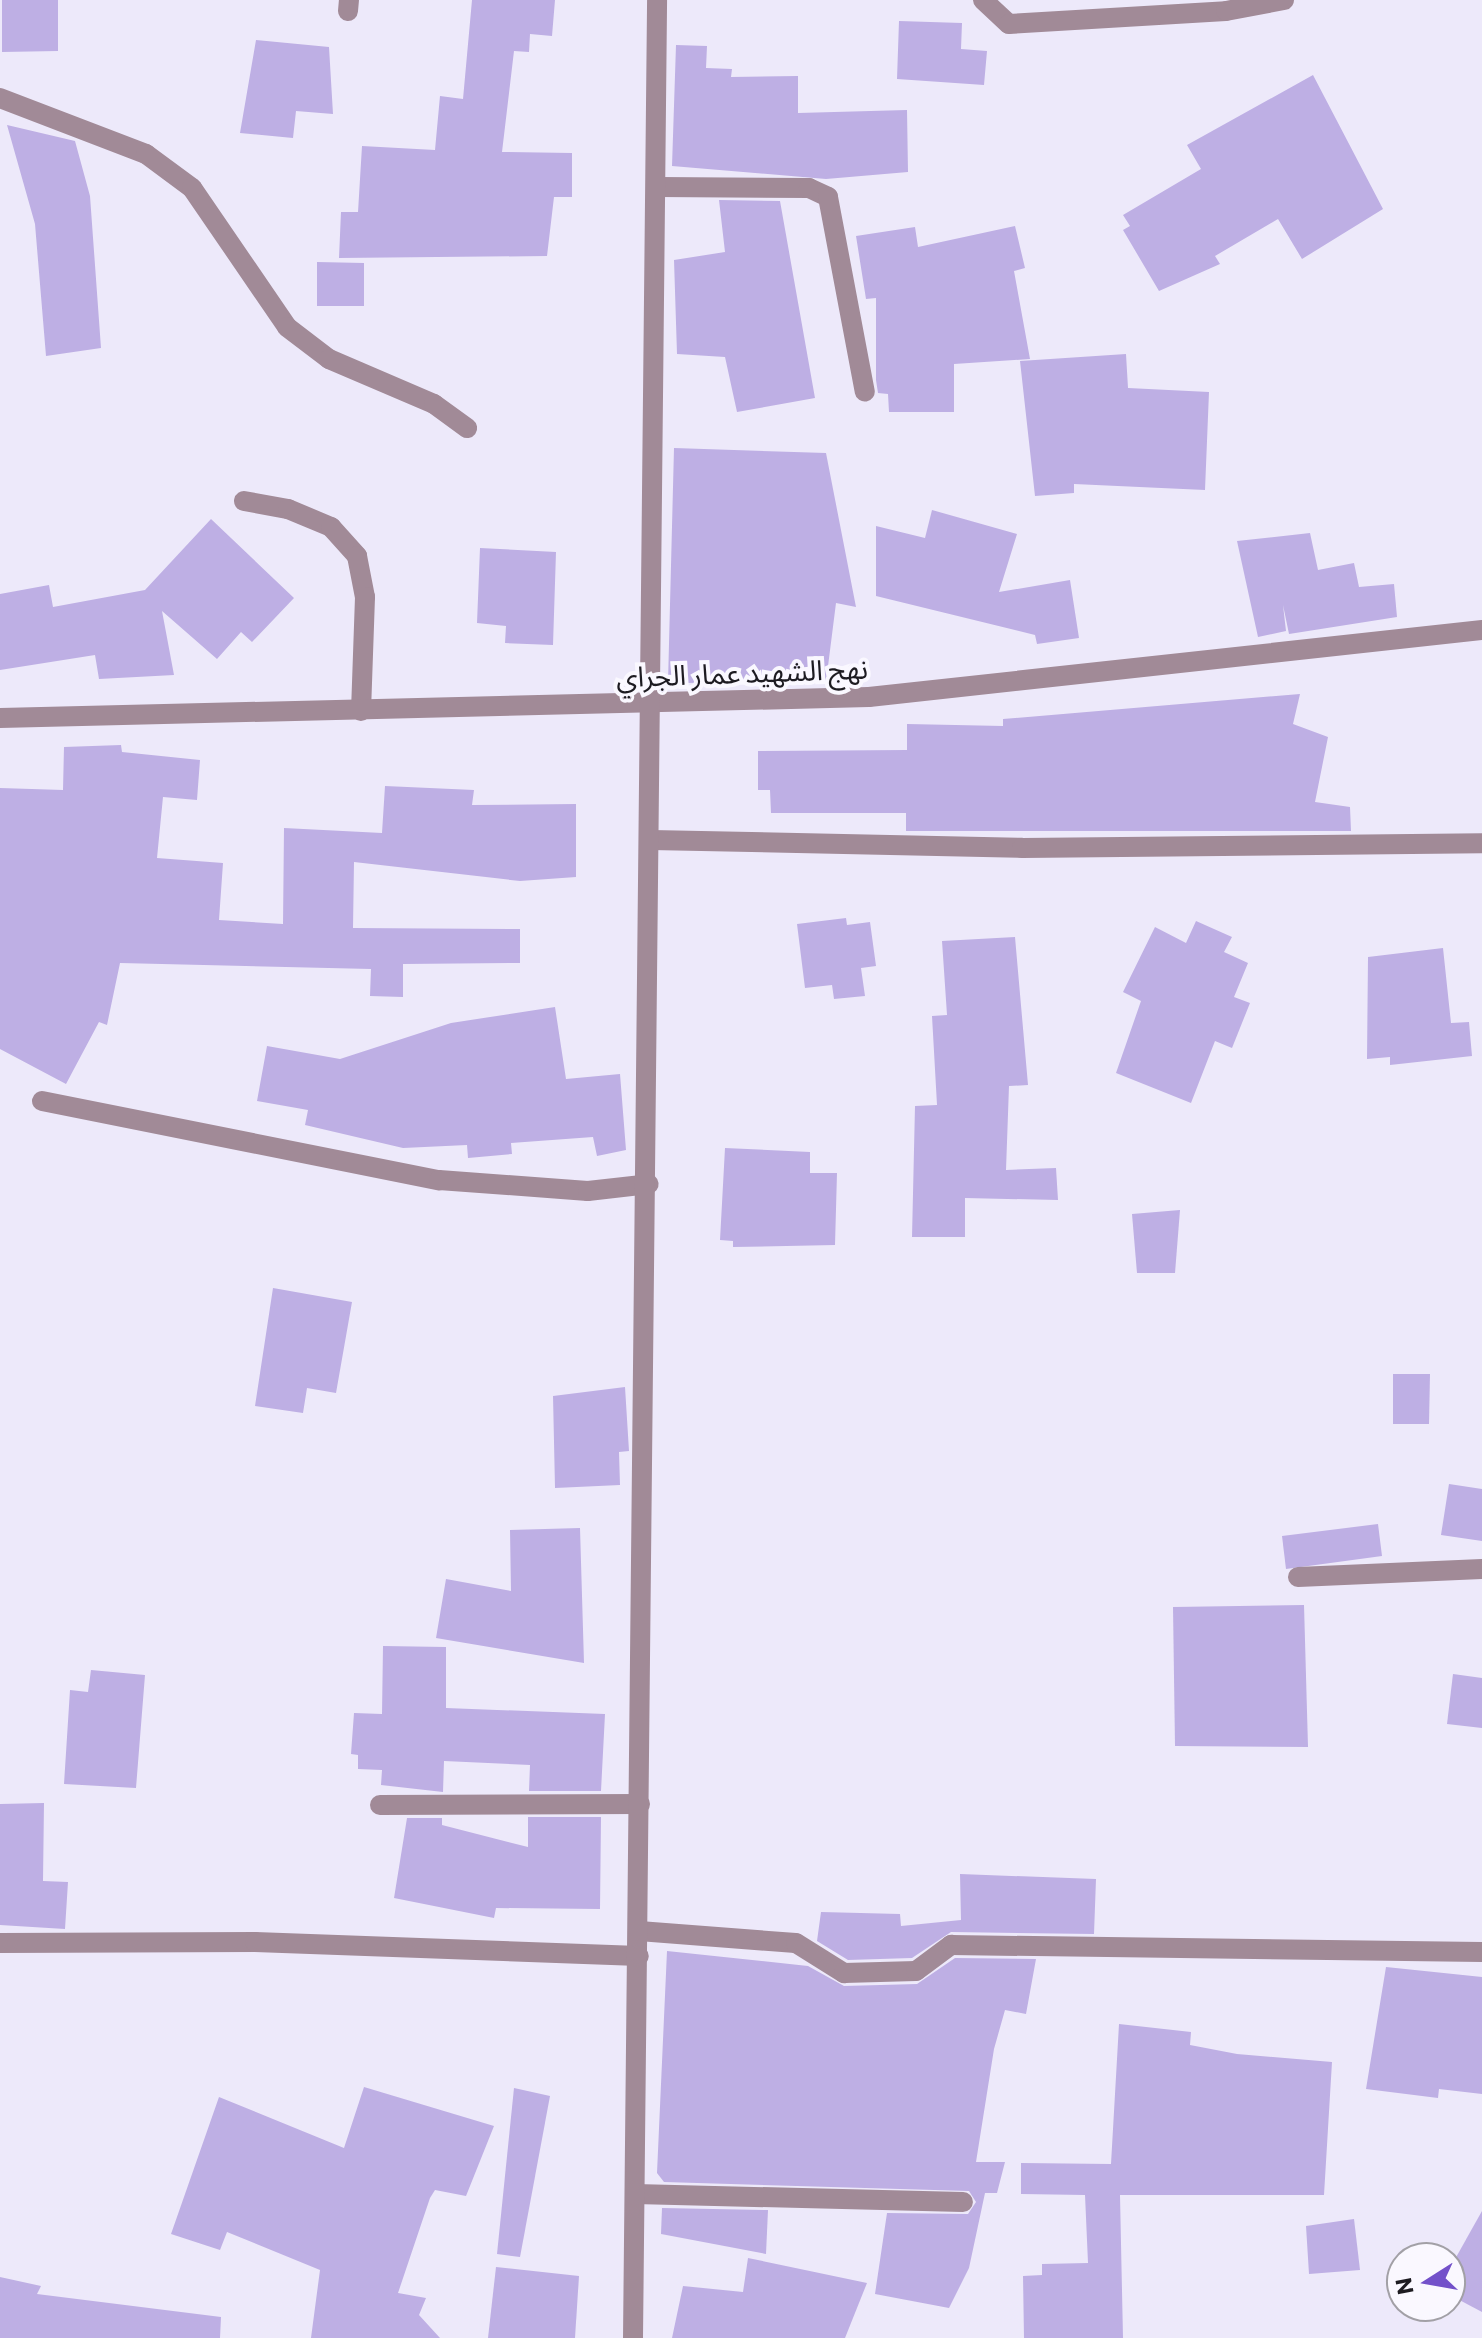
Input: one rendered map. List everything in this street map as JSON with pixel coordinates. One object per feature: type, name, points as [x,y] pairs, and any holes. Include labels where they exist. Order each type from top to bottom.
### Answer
[{"type":"street","points":[[633,2338],[649,1184],[649,704],[659,187],[657,0]]},
{"type":"street","points":[[983,0],[1009,24],[1226,11],[1284,0]]},
{"type":"street","points":[[0,98],[146,154],[192,188],[287,327],[329,359],[434,404],[467,428]]},
{"type":"street","points":[[659,187],[809,188],[828,197],[865,392]]},
{"type":"street","points":[[244,501],[288,509],[331,527],[357,556],[365,597],[361,711]]},
{"type":"street","name":"نهج الشهيد عمار الجراي","points":[[0,718],[869,697],[1482,630]]},
{"type":"street","points":[[651,840],[1022,848],[1482,843]]},
{"type":"street","points":[[42,1101],[439,1180],[588,1191],[649,1184]]},
{"type":"street","points":[[1298,1577],[1482,1569]]},
{"type":"street","points":[[380,1805],[640,1804]]},
{"type":"street","points":[[639,1931],[796,1943],[844,1973],[916,1971],[951,1945],[1482,1952]]},
{"type":"street","points":[[0,1943],[255,1942],[639,1956]]},
{"type":"street","points":[[635,2194],[963,2202]]},
{"type":"building","points":[[2,0],[58,0],[58,51],[2,52]]},
{"type":"building","points":[[472,0],[555,0],[552,36],[530,34],[529,52],[514,51],[502,152],[572,153],[572,197],[554,197],[547,256],[339,258],[341,212],[358,212],[362,146],[435,150],[440,96],[463,99]]},
{"type":"building","points":[[899,21],[962,23],[961,49],[987,51],[984,85],[897,79]]},
{"type":"building","points":[[256,40],[329,47],[333,114],[296,111],[293,138],[240,133]]},
{"type":"building","points":[[676,45],[707,46],[706,68],[732,69],[731,77],[798,76],[798,113],[907,110],[908,172],[826,179],[672,166]]},
{"type":"building","points":[[1313,75],[1383,209],[1302,259],[1278,219],[1215,256],[1220,264],[1159,291],[1123,230],[1130,226],[1123,215],[1201,169],[1187,145]]},
{"type":"building","points":[[7,125],[75,141],[90,196],[101,348],[46,356],[35,224]]},
{"type":"building","points":[[719,200],[780,201],[815,398],[737,412],[725,357],[677,354],[674,260],[725,252]]},
{"type":"building","points":[[1015,226],[1025,268],[1014,271],[1030,359],[954,364],[954,412],[889,412],[888,394],[878,393],[876,380],[876,298],[866,299],[856,236],[915,227],[918,247]]},
{"type":"building","points":[[317,262],[364,263],[364,306],[317,306]]},
{"type":"building","points":[[1126,354],[1128,388],[1209,392],[1205,490],[1074,484],[1074,493],[1035,496],[1020,361]]},
{"type":"building","points":[[674,448],[826,453],[856,607],[836,603],[826,682],[668,683]]},
{"type":"building","points":[[932,510],[1017,534],[999,592],[1070,580],[1079,638],[1037,644],[1035,635],[876,596],[876,526],[925,538]]},
{"type":"building","points":[[211,519],[294,598],[252,642],[241,632],[217,659],[162,611],[174,675],[99,679],[95,655],[0,670],[0,594],[49,585],[53,607],[145,590]]},
{"type":"building","points":[[1310,533],[1318,570],[1354,563],[1359,587],[1394,584],[1397,617],[1289,634],[1283,605],[1286,631],[1258,637],[1237,541]]},
{"type":"building","points":[[480,548],[556,552],[553,645],[505,643],[506,626],[477,623]]},
{"type":"building","points":[[1300,694],[1293,724],[1328,737],[1315,802],[1350,807],[1351,831],[906,831],[906,813],[771,813],[770,790],[758,790],[758,751],[907,750],[907,724],[1003,726],[1003,719]]},
{"type":"building","points":[[121,745],[122,752],[200,760],[197,800],[163,797],[157,858],[223,863],[219,920],[283,924],[284,828],[382,833],[385,786],[474,790],[472,805],[576,804],[576,877],[520,881],[354,862],[353,928],[520,929],[520,963],[403,964],[403,997],[370,996],[371,969],[120,963],[107,1025],[99,1022],[66,1084],[0,1049],[0,788],[63,790],[64,747]]},
{"type":"building","points":[[846,918],[847,925],[870,922],[876,966],[861,968],[865,996],[834,999],[832,985],[805,988],[797,924]]},
{"type":"building","points":[[1196,921],[1232,937],[1224,952],[1248,963],[1234,997],[1250,1003],[1232,1048],[1215,1041],[1191,1103],[1116,1073],[1141,1001],[1123,992],[1155,927],[1186,943]]},
{"type":"building","points":[[1015,937],[1028,1085],[1009,1086],[1006,1170],[1056,1168],[1058,1200],[965,1198],[965,1237],[912,1237],[915,1106],[937,1105],[932,1016],[947,1015],[942,941]]},
{"type":"building","points":[[1443,948],[1451,1023],[1469,1022],[1472,1056],[1390,1065],[1390,1057],[1367,1059],[1368,957]]},
{"type":"building","points":[[555,1007],[566,1079],[620,1074],[626,1150],[597,1156],[593,1137],[511,1143],[512,1154],[468,1158],[467,1145],[403,1148],[305,1125],[308,1110],[257,1101],[267,1046],[340,1059],[451,1023]]},
{"type":"building","points":[[725,1148],[810,1152],[810,1173],[837,1173],[835,1245],[733,1247],[733,1241],[720,1240]]},
{"type":"building","points":[[1180,1210],[1175,1273],[1137,1273],[1132,1214]]},
{"type":"building","points":[[273,1288],[352,1302],[336,1393],[307,1388],[303,1413],[255,1406]]},
{"type":"building","points":[[1393,1374],[1430,1374],[1429,1424],[1393,1424]]},
{"type":"building","points":[[625,1387],[629,1451],[619,1452],[620,1485],[555,1488],[553,1396]]},
{"type":"building","points":[[1449,1484],[1482,1489],[1482,1541],[1441,1535]]},
{"type":"building","points":[[1378,1524],[1382,1556],[1286,1569],[1282,1536]]},
{"type":"building","points":[[580,1528],[584,1663],[436,1638],[446,1579],[511,1591],[510,1530]]},
{"type":"building","points":[[1304,1605],[1308,1747],[1175,1746],[1173,1607]]},
{"type":"building","points":[[383,1646],[446,1647],[446,1708],[605,1714],[601,1791],[529,1791],[530,1765],[444,1761],[443,1792],[381,1785],[382,1770],[358,1769],[358,1755],[351,1754],[354,1713],[382,1714]]},
{"type":"building","points":[[91,1670],[145,1675],[136,1788],[64,1784],[70,1690],[88,1692]]},
{"type":"building","points":[[1453,1674],[1482,1678],[1482,1728],[1447,1724]]},
{"type":"building","points":[[44,1803],[43,1881],[68,1882],[65,1929],[0,1925],[0,1804]]},
{"type":"building","points":[[528,1817],[601,1817],[600,1909],[496,1908],[494,1918],[394,1898],[407,1818],[442,1818],[442,1825],[528,1847]]},
{"type":"building","points":[[960,1874],[1096,1879],[1094,1934],[951,1932],[912,1958],[848,1960],[817,1941],[821,1912],[900,1914],[901,1926],[961,1920]]},
{"type":"building","points":[[667,1951],[808,1966],[844,1986],[917,1984],[955,1958],[1036,1959],[1026,2014],[1005,2010],[994,2049],[976,2162],[1005,2162],[997,2193],[985,2193],[969,2268],[949,2308],[875,2294],[887,2213],[968,2214],[976,2202],[969,2191],[664,2182],[657,2173]]},
{"type":"building","points":[[1386,1967],[1482,1977],[1482,2094],[1439,2089],[1438,2098],[1366,2089]]},
{"type":"building","points":[[1119,2024],[1191,2032],[1190,2045],[1237,2054],[1332,2062],[1324,2195],[1120,2195],[1123,2338],[1024,2338],[1023,2276],[1042,2275],[1042,2264],[1088,2263],[1085,2195],[1021,2194],[1021,2163],[1111,2164]]},
{"type":"building","points":[[364,2087],[494,2126],[466,2196],[435,2190],[430,2198],[398,2293],[426,2298],[419,2315],[440,2338],[311,2338],[320,2270],[227,2232],[220,2250],[171,2234],[219,2097],[344,2148]]},
{"type":"building","points":[[514,2088],[550,2096],[520,2257],[497,2254]]},
{"type":"building","points":[[662,2208],[768,2210],[766,2254],[661,2234]]},
{"type":"building","points":[[1482,2211],[1482,2312],[1466,2304],[1465,2242]]},
{"type":"building","points":[[1354,2219],[1360,2270],[1309,2274],[1306,2226]]},
{"type":"building","points":[[748,2258],[867,2283],[845,2338],[672,2338],[683,2286],[743,2292]]},
{"type":"building","points":[[496,2267],[579,2276],[575,2338],[488,2338]]},
{"type":"building","points":[[0,2277],[41,2286],[37,2294],[221,2317],[220,2338],[0,2338]]}]
